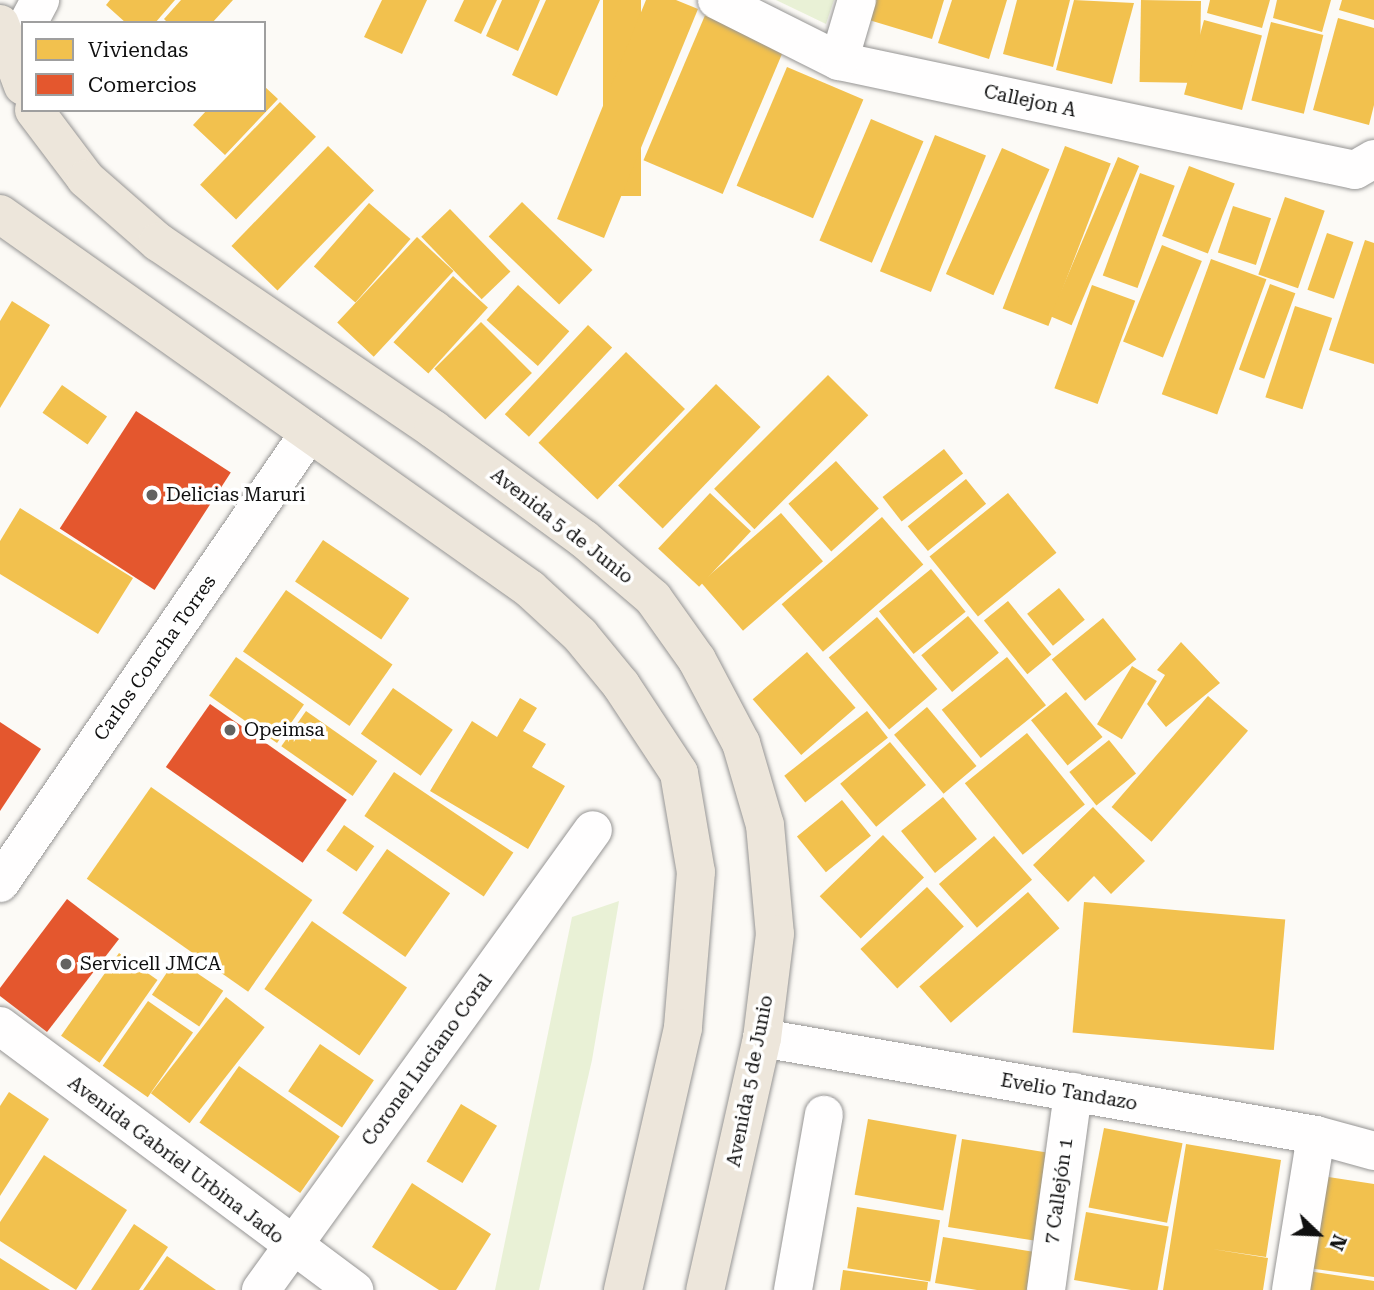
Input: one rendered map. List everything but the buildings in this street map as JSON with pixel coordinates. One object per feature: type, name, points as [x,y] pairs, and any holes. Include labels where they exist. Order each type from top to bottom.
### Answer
[{"type":"main road","name":"Avenida 5 de Junio","points":[[35,112],[86,180],[158,242],[433,429],[584,539],[653,598],[697,660],[741,743],[765,825],[775,934],[762,1038],[705,1290]]},
{"type":"main road","points":[[0,214],[530,589],[570,625],[621,685],[678,773],[696,873],[683,1028],[623,1290]]},
{"type":"street","points":[[29,21],[40,0]]},
{"type":"street","name":"Callejon A","points":[[717,0],[839,61],[1364,164]]},
{"type":"street","points":[[839,61],[857,0]]},
{"type":"street","name":"Carlos Concha Torres","points":[[0,883],[309,433]]},
{"type":"street","name":"Coronel Luciano Coral","points":[[261,1290],[593,830]]},
{"type":"street","name":"Avenida Gabriel Urbina Jado","points":[[0,1026],[291,1247],[354,1290]]},
{"type":"street","name":"Evelio Tandazo","points":[[762,1038],[1316,1135],[1374,1151]]},
{"type":"street","name":"7 Callejón 1","points":[[1046,1290],[1073,1092]]},
{"type":"street","points":[[793,1290],[824,1115]]},
{"type":"street","points":[[1291,1290],[1316,1135]]},
{"type":"green space","points":[[776,0],[834,0],[826,24]]},
{"type":"green space","points":[[619,901],[592,1060],[539,1290],[495,1290],[572,917]]},
{"type":"place","name":"Delicias Maruri","points":[[152,495]]},
{"type":"place","name":"Opeimsa","points":[[230,730]]},
{"type":"place","name":"Servicell JMCA","points":[[66,964]]}]
